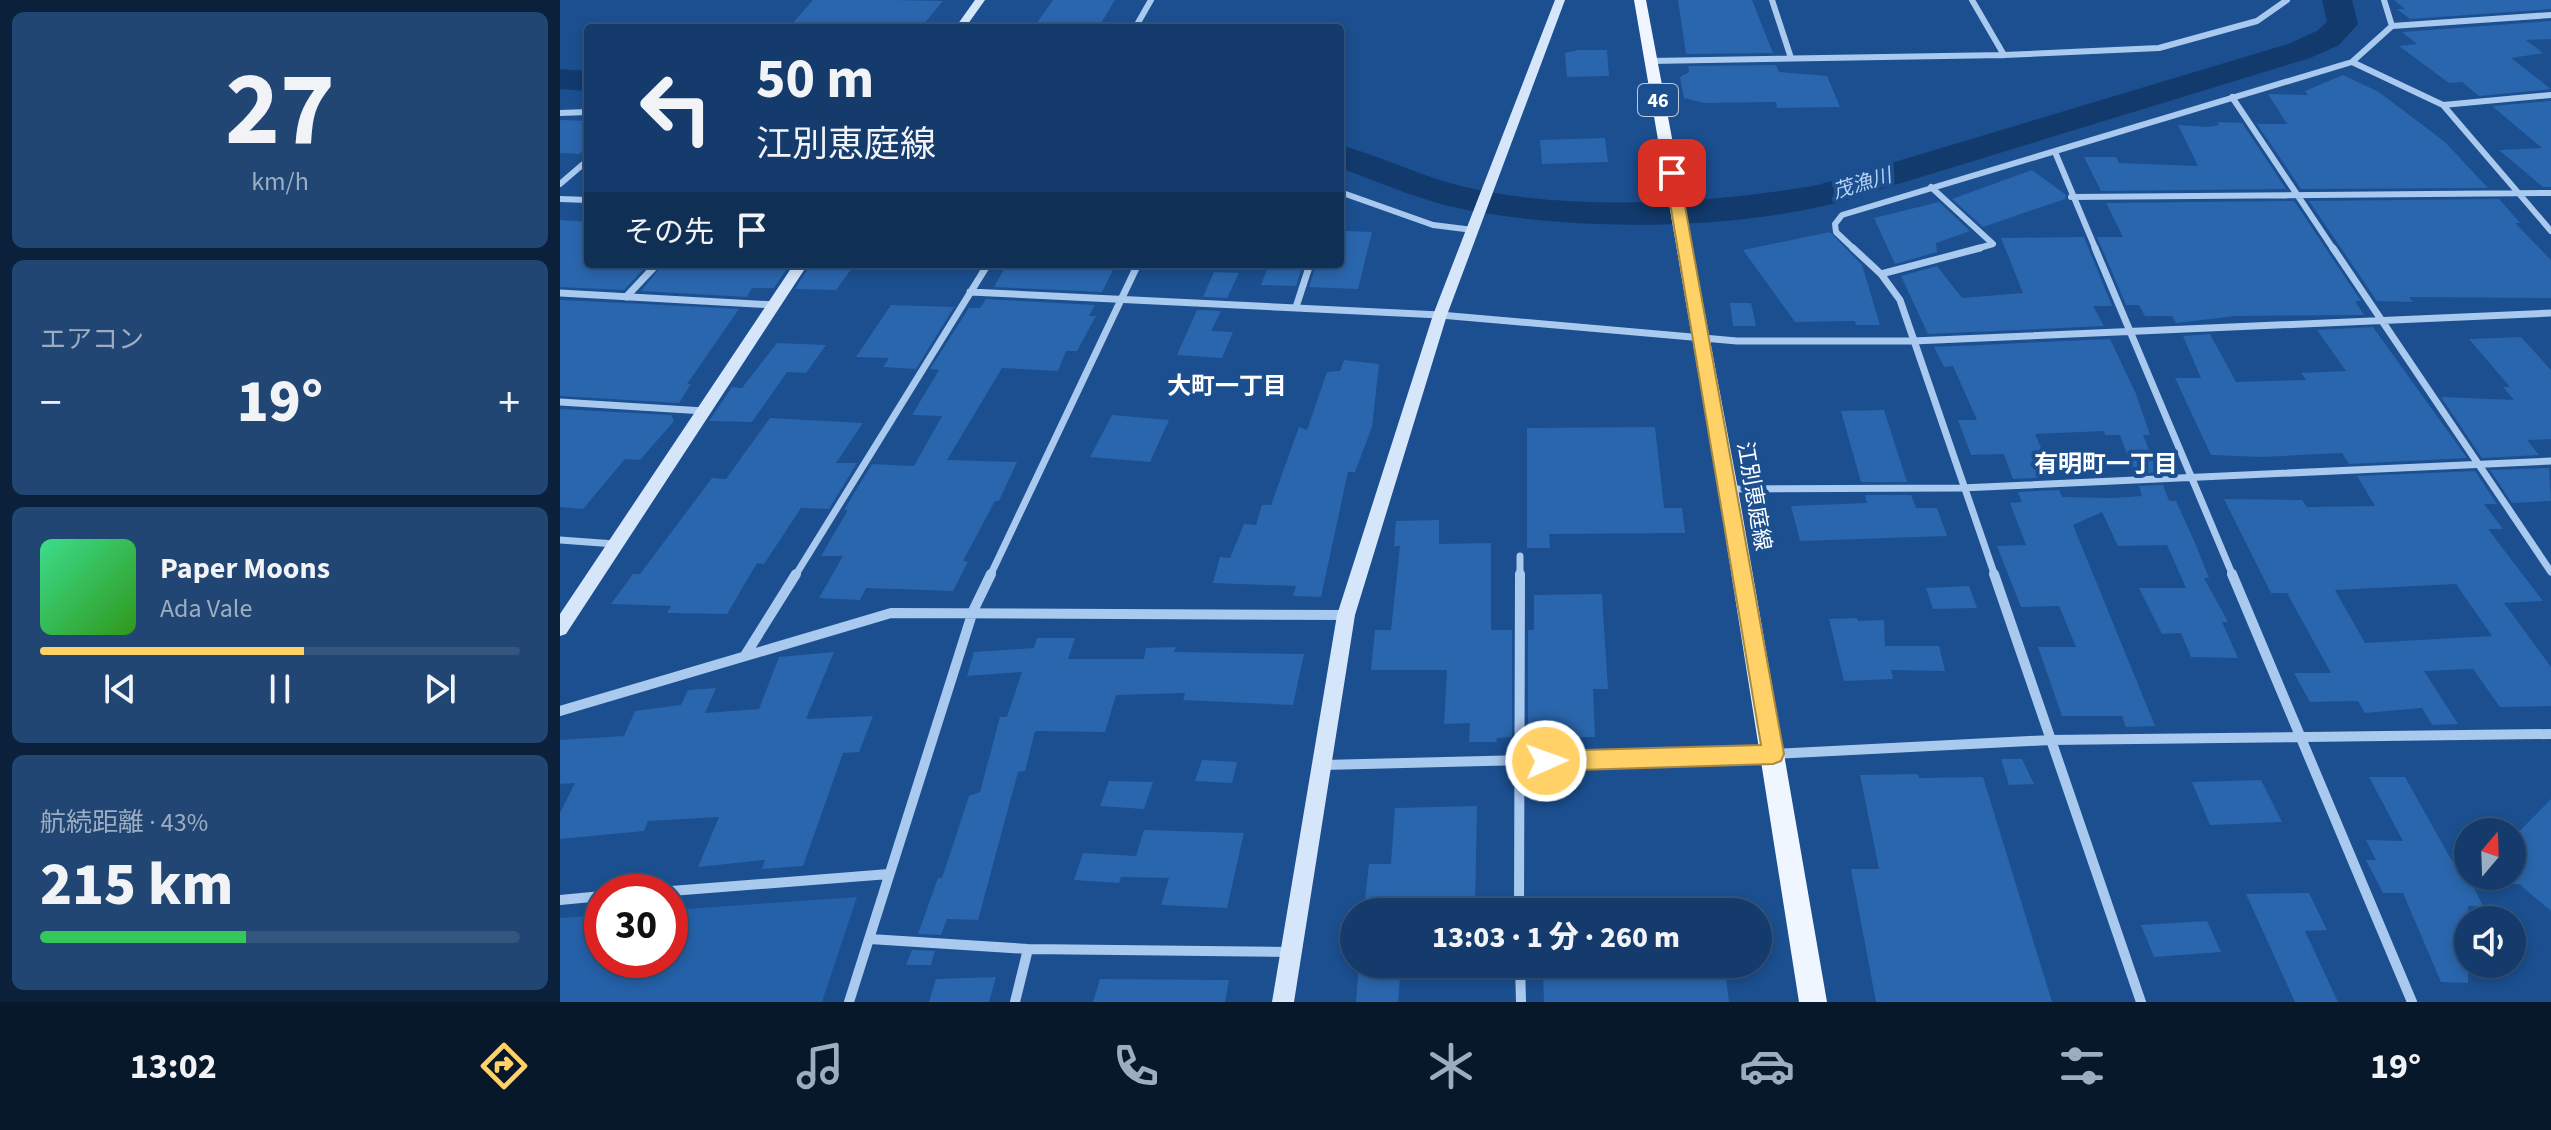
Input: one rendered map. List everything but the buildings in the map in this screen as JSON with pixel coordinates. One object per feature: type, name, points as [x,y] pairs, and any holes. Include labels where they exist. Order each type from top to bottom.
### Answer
[{"type":"main road","name":"江別恵庭線","points":[[1640,0],[1728,489],[1813,1002]]},
{"type":"street","points":[[963,24],[980,0]]},
{"type":"street","points":[[1137,24],[1151,0]]},
{"type":"street","points":[[1283,1002],[1346,615],[1440,315],[1560,0]]},
{"type":"street","points":[[1772,0],[1791,58]]},
{"type":"street","points":[[1972,0],[2004,55]]},
{"type":"street","points":[[1650,61],[2004,55],[2159,48],[2257,21],[2287,0]]},
{"type":"street","points":[[2384,0],[2392,26]]},
{"type":"street","points":[[2141,1002],[1961,488],[1900,300],[1881,274],[1836,232],[1835,224],[1842,215],[1931,187],[2352,62],[2392,26],[2551,15]]},
{"type":"street","points":[[2352,62],[2443,105],[2551,231]]},
{"type":"street","points":[[2443,105],[2551,95]]},
{"type":"street","points":[[2232,97],[2551,572]]},
{"type":"street","points":[[560,113],[584,112]]},
{"type":"street","points":[[2055,152],[2071,197],[2412,1002]]},
{"type":"street","points":[[560,184],[584,163]]},
{"type":"street","points":[[1881,274],[1993,244],[1931,187]]},
{"type":"street","points":[[1344,193],[1433,225],[1475,224]]},
{"type":"street","points":[[2071,197],[2520,196],[2551,193]]},
{"type":"street","points":[[560,199],[584,200]]},
{"type":"street","points":[[626,297],[653,268]]},
{"type":"street","points":[[560,629],[799,268]]},
{"type":"street","points":[[746,654],[985,268]]},
{"type":"street","points":[[849,1002],[973,611],[1136,268]]},
{"type":"street","points":[[1296,307],[1309,268]]},
{"type":"street","points":[[970,292],[1440,315],[1701,338],[1913,341],[2551,313]]},
{"type":"street","points":[[560,293],[776,305]]},
{"type":"street","points":[[560,402],[704,411]]},
{"type":"street","points":[[1728,489],[1961,488],[2551,461]]},
{"type":"street","points":[[560,540],[615,544]]},
{"type":"street","points":[[1519,898],[1520,556]]},
{"type":"street","points":[[560,711],[891,613],[1346,615]]},
{"type":"street","points":[[1323,765],[1773,754],[2050,740],[2551,734]]},
{"type":"street","points":[[688,890],[889,874]]},
{"type":"street","points":[[560,900],[584,898]]},
{"type":"street","points":[[870,939],[1028,949],[1291,952]]},
{"type":"street","points":[[1015,1002],[1028,949]]},
{"type":"street","points":[[1520,978],[1521,1002]]},
{"type":"shaded area","points":[[857,897],[822,1002],[560,1002],[560,918],[584,916],[584,978],[688,978],[688,909]]},
{"type":"waterway","name":"茂漁川","points":[[1344,157],[1451,195],[1502,205],[1629,214],[1779,203],[1823,195],[2299,51],[2328,38],[2343,24],[2337,0]]},
{"type":"waterway","name":"茂漁川","points":[[560,79],[584,81]]},
{"type":"district","name":"大町一丁目","points":[[1227,386]]},
{"type":"district","name":"有明町一丁目","points":[[2106,464]]},
{"type":"route","points":[[1546,761],[1773,754],[1672,173]]}]
